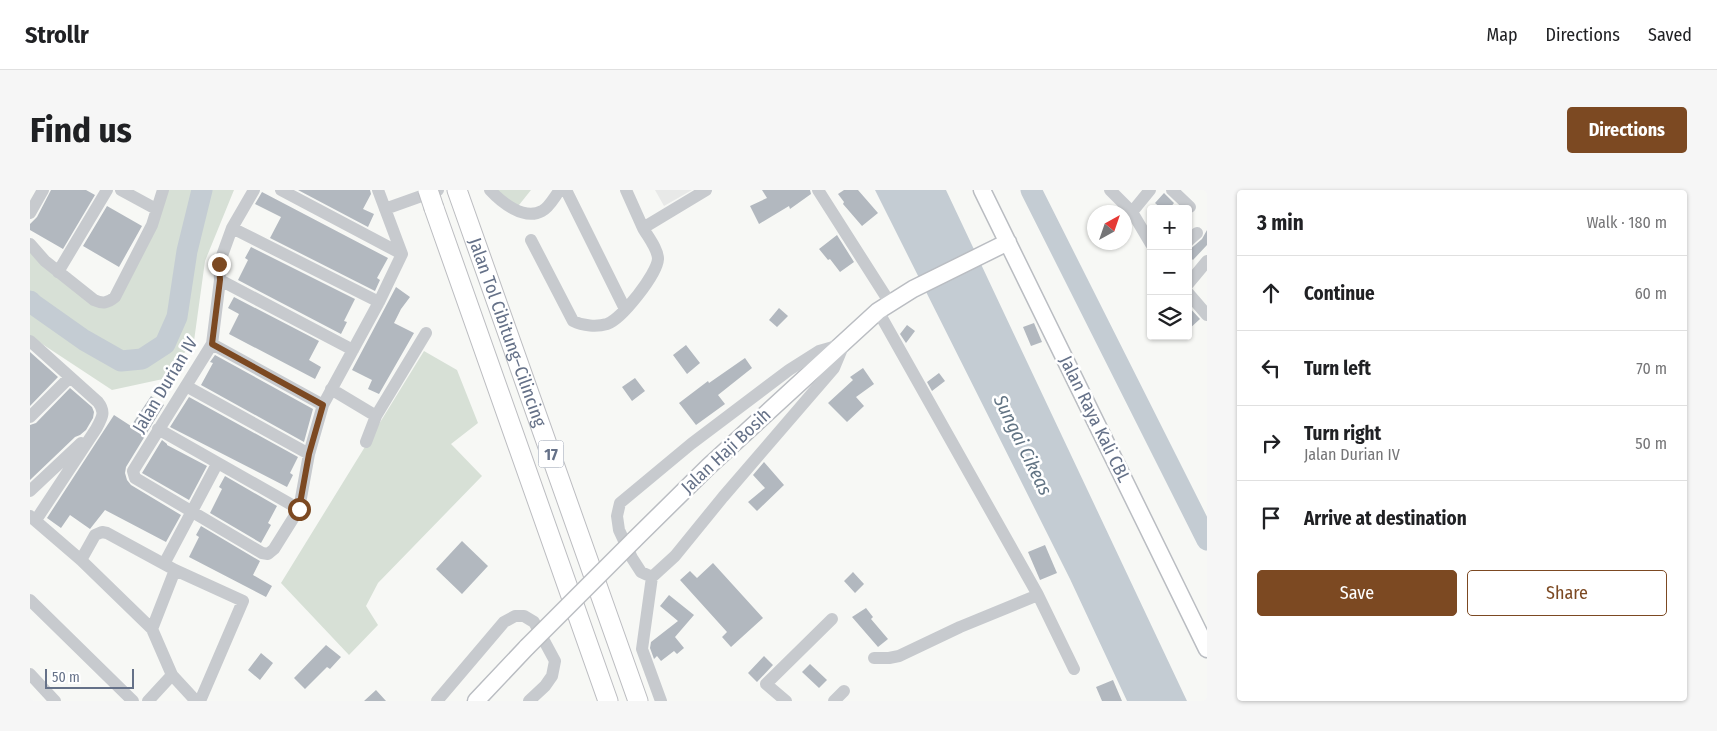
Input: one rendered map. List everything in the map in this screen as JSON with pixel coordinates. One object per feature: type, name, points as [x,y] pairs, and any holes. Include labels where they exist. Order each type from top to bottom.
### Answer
[{"type":"highway","name":"Jalan Tol Cibitung–Cilincing","points":[[433,196],[608,701]]},
{"type":"highway","name":"Jalan Tol Cibitung–Cilincing","points":[[460,198],[638,701]]},
{"type":"main road","name":"Jalan Raya Kali CBL","points":[[982,190],[1207,649]]},
{"type":"main road","name":"Jalan Haji Bosih","points":[[476,701],[527,647],[708,467],[884,307],[913,289],[1008,242]]},
{"type":"street","points":[[30,213],[43,190]]},
{"type":"street","points":[[58,272],[107,190]]},
{"type":"street","points":[[121,190],[156,209]]},
{"type":"street","points":[[30,244],[36,253],[94,300],[100,303],[110,301],[115,297],[152,225],[163,190]]},
{"type":"street","name":"Jalan Durian IV","points":[[192,511],[135,478],[133,471],[212,344],[220,280],[219,264],[232,228],[254,190]]},
{"type":"street","points":[[281,190],[402,254]]},
{"type":"street","points":[[192,511],[262,553],[268,554],[274,549],[299,509],[309,454],[323,405],[354,350],[402,254],[378,190]]},
{"type":"street","points":[[490,190],[497,198],[515,210],[531,214],[543,211],[560,190]]},
{"type":"street","points":[[566,190],[625,309]]},
{"type":"street","points":[[531,240],[573,322],[581,325],[608,324],[625,309],[647,283],[656,268],[658,254],[643,228],[626,190]]},
{"type":"street","points":[[643,228],[706,190]]},
{"type":"street","points":[[818,190],[884,307],[1038,595],[1074,669]]},
{"type":"street","points":[[1110,190],[1125,205]]},
{"type":"street","points":[[1147,237],[1132,212],[1150,190]]},
{"type":"street","points":[[1172,190],[1188,205]]},
{"type":"street","points":[[385,209],[433,196]]},
{"type":"street","points":[[232,228],[379,302]]},
{"type":"street","points":[[1192,279],[1207,261]]},
{"type":"street","points":[[220,280],[354,350]]},
{"type":"street","points":[[1190,295],[1207,315]]},
{"type":"street","points":[[366,442],[376,416],[426,333]]},
{"type":"street","points":[[30,341],[98,402],[102,407],[103,416],[33,518],[152,629],[172,675],[196,701]]},
{"type":"street","points":[[212,344],[323,405]]},
{"type":"street","points":[[661,701],[642,649],[652,577],[675,556],[834,368],[844,344]]},
{"type":"street","points":[[652,577],[641,572],[619,530],[617,516],[620,503],[691,444],[790,370],[819,351],[844,344]]},
{"type":"street","points":[[30,417],[70,377]]},
{"type":"street","points":[[186,386],[309,454]]},
{"type":"street","points":[[331,388],[376,416]]},
{"type":"street","points":[[30,491],[96,428]]},
{"type":"street","points":[[158,429],[299,509]]},
{"type":"street","points":[[152,629],[170,567],[192,511],[217,464]]},
{"type":"street","points":[[80,560],[96,535],[102,532],[112,535],[170,567],[243,601],[200,701]]},
{"type":"street","points":[[874,658],[899,656],[960,627],[1038,595]]},
{"type":"street","points":[[30,600],[133,701]]},
{"type":"street","points":[[437,701],[504,622],[515,616],[524,616],[534,622],[554,661],[552,676],[529,701]]},
{"type":"street","points":[[786,701],[766,684],[832,619]]},
{"type":"street","points":[[30,674],[56,701]]},
{"type":"street","points":[[148,701],[172,675]]},
{"type":"street","points":[[834,701],[844,691]]},
{"type":"shaded area","points":[[164,190],[234,190],[205,261],[194,341],[163,379],[112,390],[30,336],[30,244],[87,296],[110,301]]},
{"type":"shaded area","points":[[490,190],[531,190],[515,210]]},
{"type":"shaded area","points":[[655,190],[692,190],[664,206]]},
{"type":"shaded area","points":[[424,351],[457,370],[478,423],[451,444],[482,476],[378,583],[366,606],[378,625],[349,655],[281,583]]},
{"type":"water","name":"Sungai Cikeas","points":[[875,190],[946,190],[1187,701],[1127,701],[1070,579]]},
{"type":"building","points":[[51,190],[86,190],[95,195],[63,249],[30,230],[30,224],[37,217]]},
{"type":"building","points":[[298,190],[370,190],[371,194],[363,209],[374,214],[368,227]]},
{"type":"building","points":[[762,190],[810,190],[811,194],[790,209],[789,206],[759,224],[750,206],[767,198]]},
{"type":"building","points":[[844,190],[858,190],[878,213],[862,226],[843,204],[844,202],[838,194]]},
{"type":"building","points":[[262,192],[388,258],[377,278],[380,280],[375,291],[270,238],[281,217],[255,204]]},
{"type":"building","points":[[1164,193],[1174,203],[1172,205],[1157,205],[1155,203]]},
{"type":"building","points":[[107,206],[142,226],[119,267],[83,246]]},
{"type":"building","points":[[1207,230],[1207,245],[1193,260],[1192,248],[1202,239]]},
{"type":"building","points":[[837,235],[854,262],[840,272],[819,249]]},
{"type":"building","points":[[251,247],[355,299],[344,321],[347,322],[341,334],[238,280],[248,260],[245,258]]},
{"type":"building","points":[[396,287],[410,297],[394,323],[414,333],[379,394],[368,389],[372,380],[352,370]]},
{"type":"building","points":[[234,297],[319,341],[309,360],[321,367],[315,379],[229,334],[239,314],[228,308]]},
{"type":"building","points":[[779,308],[788,316],[777,327],[769,320]]},
{"type":"building","points":[[1192,310],[1200,319],[1192,326]]},
{"type":"building","points":[[1034,323],[1042,342],[1031,346],[1023,327]]},
{"type":"building","points":[[907,325],[915,331],[906,343],[900,334]]},
{"type":"building","points":[[686,345],[700,363],[687,374],[673,355]]},
{"type":"building","points":[[30,352],[58,377],[30,406]]},
{"type":"building","points":[[215,355],[313,409],[304,442],[201,385],[213,363],[210,362]]},
{"type":"building","points":[[745,358],[752,368],[718,395],[725,404],[696,425],[679,403],[708,381],[709,383]]},
{"type":"building","points":[[863,368],[874,384],[856,397],[864,406],[847,422],[828,403],[853,380],[850,377]]},
{"type":"building","points":[[939,373],[945,381],[932,391],[927,382]]},
{"type":"building","points":[[635,378],[645,391],[632,401],[622,387]]},
{"type":"building","points":[[70,388],[92,407],[94,412],[93,418],[86,430],[75,437],[30,480],[30,425],[36,423]]},
{"type":"building","points":[[151,396],[164,405],[126,467],[125,473],[131,485],[181,515],[166,542],[105,510],[90,529],[70,515],[61,528],[47,518],[114,415],[131,426]]},
{"type":"building","points":[[189,397],[298,457],[290,473],[293,475],[287,487],[170,427]]},
{"type":"building","points":[[162,440],[167,445],[207,466],[189,500],[142,473]]},
{"type":"building","points":[[764,462],[784,485],[757,511],[748,502],[765,488],[753,475]]},
{"type":"building","points":[[225,476],[277,506],[268,523],[271,525],[261,543],[210,513],[222,489],[219,487]]},
{"type":"building","points":[[201,526],[260,561],[253,575],[272,586],[266,597],[189,557],[199,537],[196,535]]},
{"type":"building","points":[[462,541],[488,566],[462,594],[436,569]]},
{"type":"building","points":[[1045,545],[1057,573],[1040,580],[1028,552]]},
{"type":"building","points":[[713,563],[763,618],[731,647],[722,637],[727,632],[680,580],[690,571],[697,578]]},
{"type":"building","points":[[853,572],[864,584],[855,593],[844,581]]},
{"type":"building","points":[[669,595],[694,615],[675,637],[684,648],[677,654],[674,651],[661,661],[657,656],[654,659],[650,648],[651,642],[678,621],[660,606]]},
{"type":"building","points":[[866,608],[873,617],[871,619],[888,639],[878,647],[852,617]]},
{"type":"building","points":[[326,645],[341,657],[330,669],[327,667],[305,689],[294,678]]},
{"type":"building","points":[[261,653],[273,663],[260,680],[248,670]]},
{"type":"building","points":[[764,656],[773,665],[757,682],[748,673]]},
{"type":"building","points":[[810,664],[827,680],[819,688],[802,672]]},
{"type":"building","points":[[1113,680],[1122,701],[1102,701],[1096,687]]},
{"type":"building","points":[[376,690],[386,701],[364,701]]},
{"type":"waterway","points":[[30,301],[84,340],[121,361],[142,359],[165,344],[177,317],[187,251],[202,190]]},
{"type":"waterway","points":[[1031,190],[1207,540]]},
{"type":"route","points":[[219,264],[220,280],[212,344],[323,405],[309,454],[299,509]]}]
